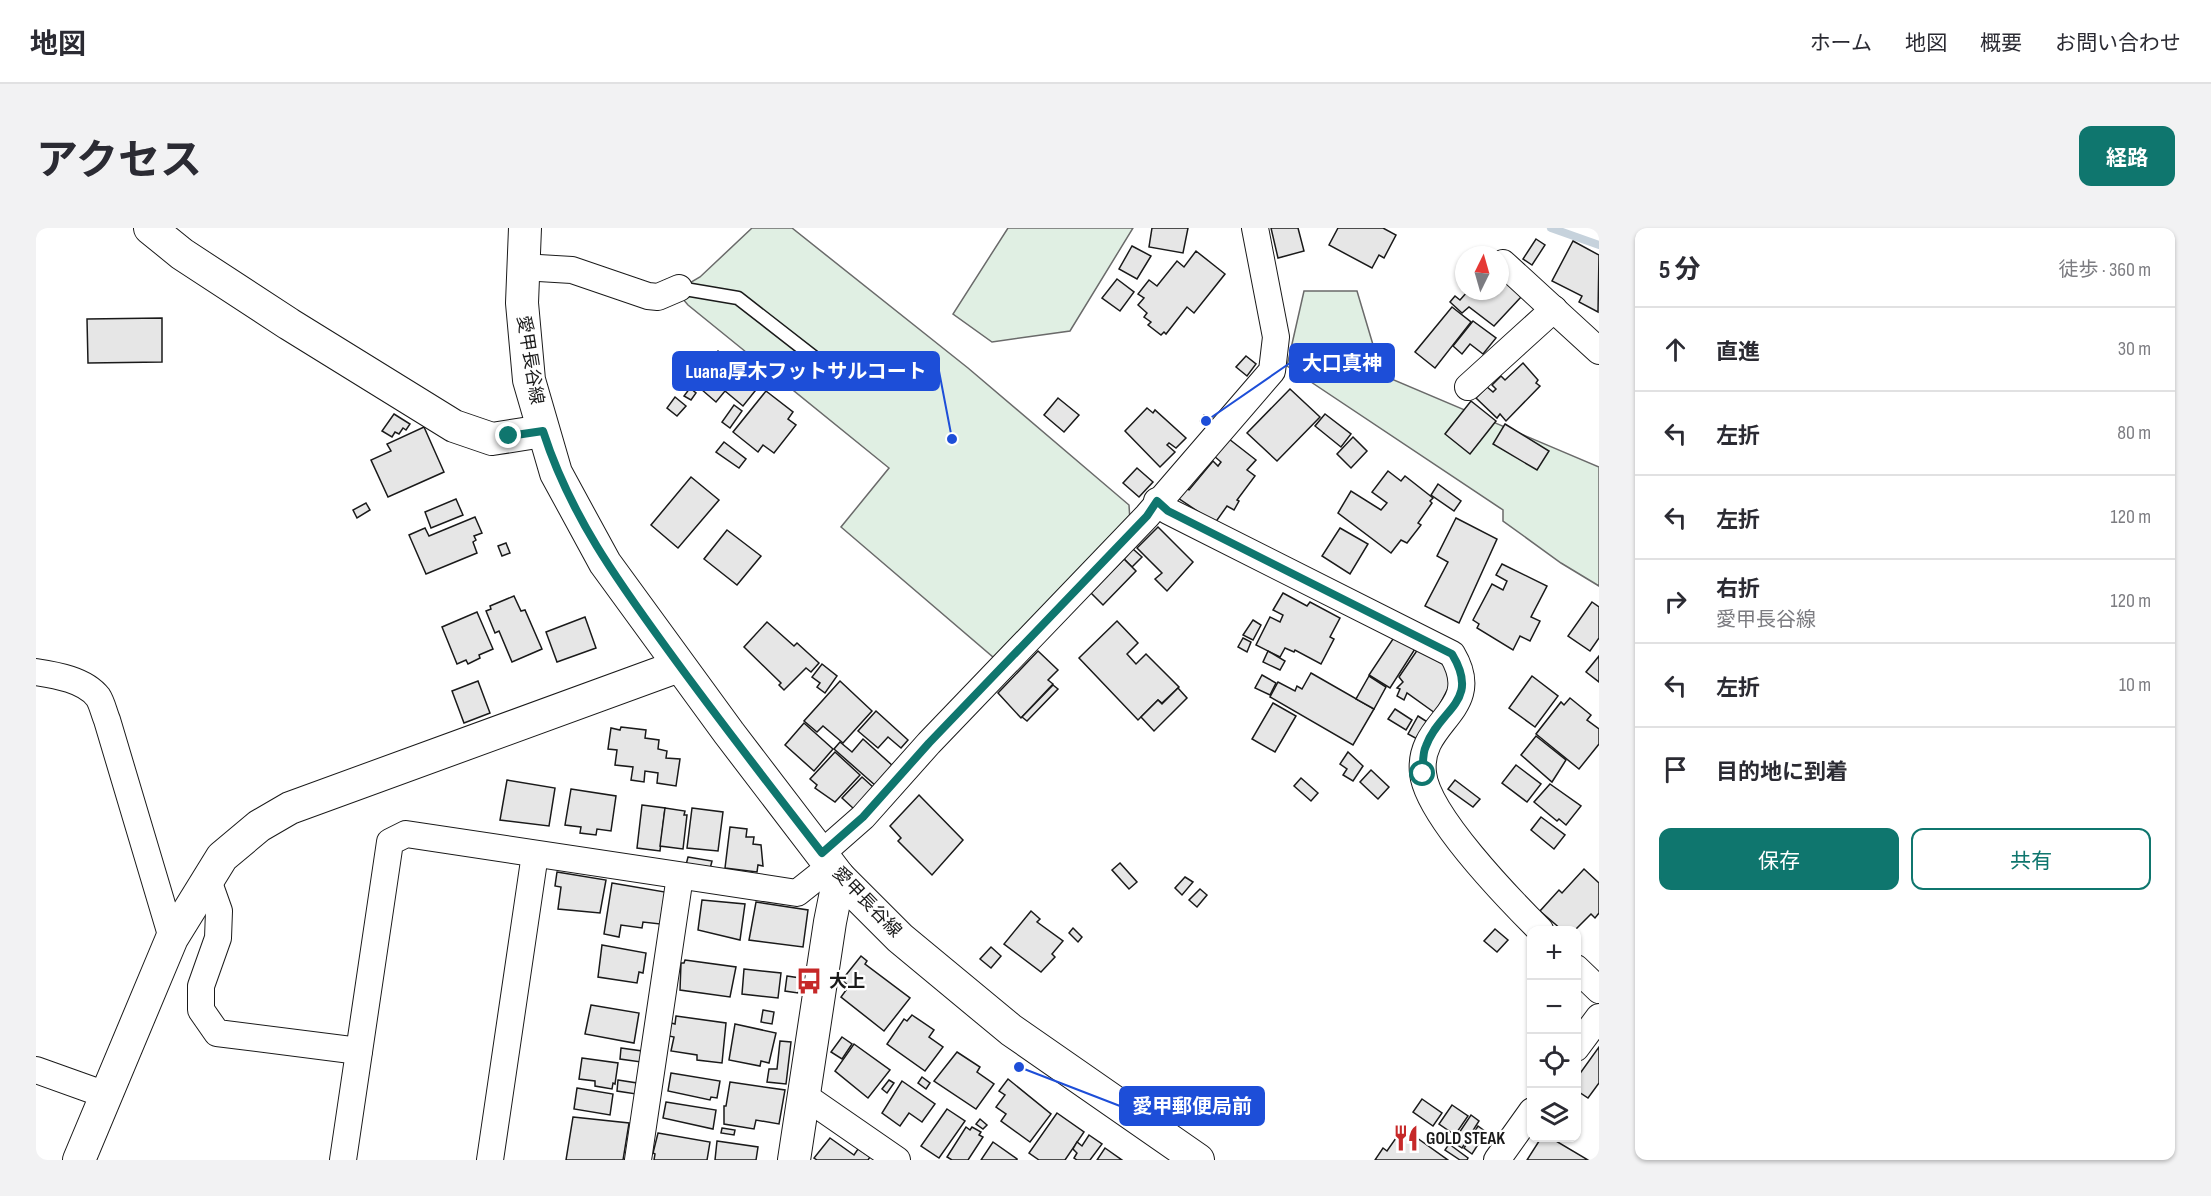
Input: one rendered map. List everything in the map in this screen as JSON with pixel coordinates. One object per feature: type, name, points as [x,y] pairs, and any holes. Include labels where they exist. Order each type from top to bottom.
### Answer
[{"type":"street","points":[[150,228],[182,254],[269,311],[454,426],[492,439],[543,431]]},
{"type":"street","name":"愛甲長谷線","points":[[525,228],[522,303],[530,380],[556,473],[605,563],[679,666],[830,865],[900,938],[1011,1030],[1198,1160]]},
{"type":"street","points":[[343,1160],[390,842],[406,834],[797,893],[830,865],[863,817],[929,743],[1147,516],[1157,501],[1272,371],[1276,337],[1255,228]]},
{"type":"street","points":[[522,267],[572,270],[648,296],[658,297],[679,288]]},
{"type":"street","points":[[1509,268],[1599,351]]},
{"type":"street","points":[[1468,387],[1554,309]]},
{"type":"street","points":[[1157,501],[1168,511],[1452,654],[1462,672],[1460,699],[1426,744],[1423,774],[1432,798],[1460,842],[1509,901],[1536,926]]},
{"type":"street","points":[[79,1160],[172,938],[222,857],[259,826],[290,808],[679,666]]},
{"type":"street","points":[[36,672],[53,674],[79,683],[98,697],[172,938]]},
{"type":"street","points":[[490,1160],[536,854]]},
{"type":"street","points":[[794,1160],[830,865]]},
{"type":"street","points":[[638,1160],[680,876]]},
{"type":"street","points":[[208,880],[219,911],[218,938],[201,986],[201,1011],[217,1033],[359,1051]]},
{"type":"street","points":[[1581,973],[1599,990]]},
{"type":"street","points":[[1581,1041],[1599,1017]]},
{"type":"street","points":[[36,1070],[106,1095]]},
{"type":"street","points":[[803,1095],[897,1160]]},
{"type":"street","points":[[1497,1160],[1527,1118]]},
{"type":"lane","points":[[679,288],[738,298],[824,365]]},
{"type":"green space","points":[[752,228],[792,228],[968,368],[1129,505],[1130,521],[1010,645],[993,657],[841,527],[889,468],[688,305],[676,291],[700,277]]},
{"type":"green space","points":[[1008,228],[1133,228],[1070,331],[992,342],[953,314]]},
{"type":"green space","points":[[1304,291],[1357,291],[1382,375],[1599,467],[1599,586],[1561,563],[1503,521],[1503,510],[1287,366]]},
{"type":"building","points":[[1152,228],[1188,228],[1183,253],[1149,247]]},
{"type":"building","points":[[1271,228],[1298,228],[1304,251],[1278,258]]},
{"type":"building","points":[[1338,228],[1383,228],[1396,235],[1384,258],[1379,255],[1372,268],[1329,245]]},
{"type":"building","points":[[1536,239],[1545,245],[1532,265],[1523,259]]},
{"type":"building","points":[[1573,241],[1599,255],[1598,312],[1579,302],[1582,296],[1552,281]]},
{"type":"building","points":[[1132,246],[1151,256],[1137,279],[1119,269]]},
{"type":"building","points":[[1196,251],[1225,274],[1194,313],[1187,307],[1166,334],[1164,332],[1161,335],[1148,325],[1151,322],[1144,317],[1147,313],[1138,305],[1144,298],[1138,294],[1149,280],[1157,286],[1177,261],[1184,267]]},
{"type":"building","points":[[1117,279],[1134,292],[1120,311],[1102,298]]},
{"type":"building","points":[[1509,285],[1521,297],[1494,326],[1469,307],[1462,313],[1450,302],[1455,296],[1455,300],[1509,300]]},
{"type":"building","points":[[1452,307],[1471,322],[1435,368],[1415,352]]},
{"type":"building","points":[[162,318],[162,362],[88,363],[87,319]]},
{"type":"building","points":[[1473,321],[1496,338],[1483,354],[1470,344],[1462,354],[1453,346]]},
{"type":"building","points":[[718,351],[759,386],[743,406],[725,391],[716,402],[694,383]]},
{"type":"building","points":[[1246,356],[1256,364],[1247,376],[1236,367]]},
{"type":"building","points":[[1523,363],[1538,380],[1536,383],[1540,386],[1506,421],[1500,414],[1497,418],[1476,398],[1487,387],[1493,392],[1496,389],[1492,385],[1501,376],[1505,380]]},
{"type":"building","points":[[690,388],[696,393],[691,400],[684,396]]},
{"type":"building","points":[[1290,389],[1320,417],[1277,461],[1247,433]]},
{"type":"building","points":[[766,391],[793,412],[788,419],[796,425],[774,453],[763,445],[758,452],[733,432]]},
{"type":"building","points":[[675,397],[686,406],[677,416],[667,408]]},
{"type":"building","points":[[1058,398],[1079,415],[1064,432],[1044,415]]},
{"type":"building","points":[[1471,401],[1496,421],[1470,454],[1445,434]]},
{"type":"building","points":[[734,405],[742,411],[730,428],[722,422]]},
{"type":"building","points":[[1147,408],[1153,413],[1155,410],[1186,438],[1176,448],[1169,443],[1167,445],[1175,452],[1160,467],[1125,431]]},
{"type":"building","points":[[394,414],[410,424],[406,430],[403,428],[399,434],[395,432],[392,437],[382,431]]},
{"type":"building","points":[[1325,414],[1351,434],[1341,447],[1315,426]]},
{"type":"building","points":[[1204,415],[1211,421],[1207,427],[1200,421]]},
{"type":"building","points":[[1505,424],[1549,451],[1537,470],[1493,444]]},
{"type":"building","points":[[424,427],[444,472],[388,497],[371,460],[391,451],[387,444]]},
{"type":"building","points":[[1353,437],[1367,451],[1351,468],[1337,454]]},
{"type":"building","points":[[1229,439],[1256,460],[1247,470],[1255,476],[1237,500],[1239,501],[1234,510],[1227,506],[1215,523],[1178,498],[1186,487],[1189,490],[1213,461],[1218,466],[1221,462],[1214,456]]},
{"type":"building","points":[[724,442],[746,459],[739,468],[716,452]]},
{"type":"building","points":[[1137,468],[1153,482],[1139,497],[1123,483]]},
{"type":"building","points":[[1388,471],[1401,481],[1405,476],[1433,498],[1418,523],[1421,525],[1407,543],[1401,540],[1391,553],[1338,513],[1351,491],[1381,510],[1387,503],[1372,492]]},
{"type":"building","points":[[691,477],[719,500],[678,548],[651,525]]},
{"type":"building","points":[[1438,484],[1461,501],[1454,511],[1431,495]]},
{"type":"building","points":[[456,499],[463,515],[431,528],[425,512]]},
{"type":"building","points":[[366,503],[370,510],[357,518],[353,510]]},
{"type":"building","points":[[475,517],[482,533],[474,536],[476,540],[473,542],[477,553],[426,574],[409,535],[425,528],[429,536]]},
{"type":"building","points":[[1456,518],[1497,539],[1459,623],[1425,606],[1448,562],[1437,556]]},
{"type":"building","points":[[1158,527],[1193,562],[1167,591],[1155,579],[1162,573],[1137,548]]},
{"type":"building","points":[[1340,528],[1368,544],[1350,574],[1322,556]]},
{"type":"building","points":[[727,530],[761,556],[737,585],[704,559]]},
{"type":"building","points":[[506,543],[510,553],[502,556],[498,546]]},
{"type":"building","points":[[1133,549],[1142,557],[1132,567],[1124,559]]},
{"type":"building","points":[[1124,559],[1136,571],[1103,605],[1091,593]]},
{"type":"building","points":[[1502,564],[1547,586],[1531,617],[1540,621],[1530,641],[1520,636],[1513,650],[1477,628],[1479,624],[1473,620],[1492,584],[1503,590],[1507,581],[1496,575]]},
{"type":"building","points":[[1283,593],[1307,606],[1310,602],[1340,618],[1330,637],[1334,639],[1321,664],[1295,650],[1294,652],[1285,648],[1280,657],[1256,645],[1270,617],[1280,622],[1283,615],[1273,610]]},
{"type":"building","points":[[514,596],[521,611],[525,610],[542,649],[512,662],[499,631],[495,633],[486,611],[491,609],[490,606]]},
{"type":"building","points":[[1592,602],[1599,607],[1599,638],[1590,651],[1568,636]]},
{"type":"building","points":[[477,612],[493,649],[479,655],[480,658],[468,664],[466,660],[457,664],[442,627]]},
{"type":"building","points":[[585,617],[596,648],[557,662],[546,632]]},
{"type":"building","points":[[1253,620],[1261,625],[1253,640],[1243,635]]},
{"type":"building","points":[[1117,621],[1138,643],[1127,654],[1136,664],[1146,654],[1179,687],[1162,703],[1158,700],[1138,720],[1079,658]]},
{"type":"building","points":[[767,622],[794,646],[797,643],[819,663],[811,672],[806,668],[784,690],[779,685],[781,683],[744,647]]},
{"type":"building","points":[[1395,636],[1415,649],[1390,688],[1369,675]]},
{"type":"building","points":[[1243,638],[1251,642],[1247,652],[1238,647]]},
{"type":"building","points":[[1418,649],[1446,666],[1451,683],[1435,713],[1407,693],[1404,700],[1397,696],[1400,689],[1397,688],[1403,682],[1399,677]]},
{"type":"building","points":[[1038,651],[1058,670],[1048,680],[1053,684],[1021,718],[998,693]]},
{"type":"building","points":[[1268,651],[1285,661],[1280,670],[1263,662]]},
{"type":"building","points":[[1599,656],[1599,682],[1586,672]]},
{"type":"building","points":[[822,664],[837,676],[825,693],[817,687],[820,683],[812,677]]},
{"type":"building","points":[[1311,673],[1374,709],[1353,745],[1270,697],[1278,682],[1295,691],[1297,686],[1302,689]]},
{"type":"building","points":[[1262,675],[1276,683],[1270,695],[1255,688]]},
{"type":"building","points":[[1369,676],[1386,687],[1374,709],[1356,699]]},
{"type":"building","points":[[1532,676],[1558,696],[1535,727],[1509,708]]},
{"type":"building","points":[[478,681],[490,713],[464,723],[452,691]]},
{"type":"building","points":[[840,681],[872,711],[843,743],[823,726],[817,732],[804,721]]},
{"type":"building","points":[[1053,685],[1058,689],[1027,721],[1022,717]]},
{"type":"building","points":[[1178,688],[1187,698],[1154,731],[1141,717],[1158,700],[1162,704]]},
{"type":"building","points":[[1570,698],[1591,715],[1587,720],[1599,729],[1599,744],[1579,769],[1536,734],[1561,702],[1564,705]]},
{"type":"building","points":[[1273,703],[1296,716],[1275,752],[1252,739]]},
{"type":"building","points":[[1395,709],[1412,720],[1406,730],[1388,719]]},
{"type":"building","points":[[876,711],[908,740],[901,748],[888,737],[878,748],[858,731]]},
{"type":"building","points":[[1418,716],[1429,723],[1419,740],[1408,734]]},
{"type":"building","points":[[804,723],[833,749],[814,771],[785,745]]},
{"type":"building","points":[[621,727],[646,730],[645,738],[659,740],[658,749],[667,751],[666,758],[680,759],[676,786],[657,783],[658,773],[645,771],[644,782],[631,780],[633,767],[615,765],[617,750],[608,749],[611,728],[620,730]]},
{"type":"building","points":[[1536,736],[1566,760],[1552,782],[1521,755]]},
{"type":"building","points":[[863,739],[893,766],[876,786],[834,749],[840,742],[852,752]]},
{"type":"building","points":[[835,752],[860,775],[835,802],[815,788],[817,785],[810,779]]},
{"type":"building","points":[[1348,752],[1363,766],[1353,781],[1343,775],[1347,769],[1340,764]]},
{"type":"building","points":[[1516,765],[1541,784],[1527,802],[1502,783]]},
{"type":"building","points":[[1371,770],[1389,787],[1378,799],[1360,782]]},
{"type":"building","points":[[862,777],[873,787],[854,809],[842,798]]},
{"type":"building","points":[[1301,778],[1318,793],[1311,801],[1294,786]]},
{"type":"building","points":[[507,780],[555,788],[549,826],[500,820]]},
{"type":"building","points":[[1455,780],[1480,799],[1473,807],[1448,789]]},
{"type":"building","points":[[1550,784],[1581,806],[1566,825],[1559,819],[1557,821],[1534,802]]},
{"type":"building","points":[[571,789],[616,796],[611,831],[597,829],[596,835],[580,833],[581,827],[565,825]]},
{"type":"building","points":[[919,795],[963,840],[932,875],[898,841],[901,838],[890,826]]},
{"type":"building","points":[[642,805],[665,808],[660,851],[637,848]]},
{"type":"building","points":[[665,808],[685,811],[684,815],[687,815],[683,849],[660,846]]},
{"type":"building","points":[[692,808],[723,812],[718,851],[687,848]]},
{"type":"building","points":[[1541,817],[1565,835],[1554,849],[1531,830]]},
{"type":"building","points":[[730,827],[747,829],[746,837],[754,837],[753,844],[761,845],[763,866],[758,865],[757,872],[725,868]]},
{"type":"building","points":[[688,857],[712,861],[710,869],[686,865]]},
{"type":"building","points":[[1120,863],[1137,882],[1129,889],[1112,870]]},
{"type":"building","points":[[1584,869],[1599,883],[1599,913],[1595,918],[1591,914],[1579,926],[1557,926],[1540,911],[1559,890],[1562,893]]},
{"type":"building","points":[[557,872],[606,880],[600,913],[558,909],[561,887],[555,886]]},
{"type":"building","points":[[1185,877],[1193,882],[1182,895],[1175,888]]},
{"type":"building","points":[[612,883],[665,892],[660,924],[643,922],[642,928],[621,925],[619,937],[604,934]]},
{"type":"building","points":[[1200,889],[1207,895],[1197,907],[1189,900]]},
{"type":"building","points":[[702,900],[745,904],[740,940],[698,930]]},
{"type":"building","points":[[756,902],[808,910],[803,947],[749,940]]},
{"type":"building","points":[[1031,911],[1040,919],[1037,922],[1063,941],[1052,954],[1055,957],[1041,972],[1004,944]]},
{"type":"building","points":[[1073,928],[1082,937],[1078,942],[1069,933]]},
{"type":"building","points":[[1495,929],[1508,940],[1497,952],[1484,941]]},
{"type":"building","points":[[602,945],[646,953],[643,973],[639,972],[637,983],[598,977]]},
{"type":"building","points":[[991,947],[1001,956],[991,968],[980,959]]},
{"type":"building","points":[[861,956],[867,961],[865,964],[910,998],[884,1031],[841,997],[849,986],[842,980]]},
{"type":"building","points":[[685,960],[736,967],[730,997],[680,990],[681,963]]},
{"type":"building","points":[[744,969],[781,973],[778,998],[742,994]]},
{"type":"building","points":[[787,976],[800,978],[798,993],[785,991]]},
{"type":"building","points":[[591,1005],[639,1013],[634,1043],[585,1034]]},
{"type":"building","points":[[763,1010],[774,1012],[772,1024],[761,1022]]},
{"type":"building","points":[[912,1015],[934,1030],[929,1037],[943,1047],[925,1071],[887,1044],[904,1019],[907,1021]]},
{"type":"building","points":[[676,1016],[726,1023],[722,1063],[697,1060],[697,1055],[671,1051],[674,1037],[669,1036],[671,1023],[675,1024]]},
{"type":"building","points":[[735,1024],[776,1033],[769,1063],[761,1061],[760,1066],[729,1060]]},
{"type":"building","points":[[842,1037],[852,1044],[842,1059],[831,1052]]},
{"type":"building","points":[[780,1041],[791,1042],[786,1084],[767,1082],[769,1069],[777,1069]]},
{"type":"building","points":[[854,1044],[890,1070],[868,1098],[835,1071]]},
{"type":"building","points":[[1599,1047],[1599,1083],[1588,1098],[1581,1093],[1581,1072]]},
{"type":"building","points":[[621,1048],[642,1051],[641,1062],[620,1059]]},
{"type":"building","points":[[957,1052],[980,1067],[977,1072],[994,1084],[976,1109],[934,1081]]},
{"type":"building","points":[[582,1058],[618,1063],[612,1089],[595,1086],[595,1081],[579,1079]]},
{"type":"building","points":[[671,1073],[720,1081],[717,1098],[711,1097],[710,1100],[668,1091]]},
{"type":"building","points":[[922,1077],[930,1083],[926,1089],[918,1083]]},
{"type":"building","points":[[1008,1079],[1051,1114],[1030,1142],[1001,1121],[1006,1114],[996,1107],[1005,1095],[999,1091]]},
{"type":"building","points":[[618,1080],[637,1083],[636,1094],[617,1091]]},
{"type":"building","points":[[889,1080],[894,1083],[887,1093],[882,1089]]},
{"type":"building","points":[[902,1081],[935,1104],[922,1122],[909,1113],[900,1126],[882,1113]]},
{"type":"building","points":[[730,1082],[785,1090],[779,1124],[756,1120],[754,1129],[724,1124],[724,1106],[726,1106]]},
{"type":"building","points":[[577,1088],[613,1094],[610,1115],[574,1109]]},
{"type":"building","points":[[1422,1099],[1442,1113],[1433,1126],[1413,1112]]},
{"type":"building","points":[[666,1102],[716,1110],[713,1129],[663,1118]]},
{"type":"building","points":[[1452,1105],[1468,1116],[1455,1135],[1439,1124]]},
{"type":"building","points":[[947,1109],[965,1121],[939,1158],[921,1146]]},
{"type":"building","points":[[1057,1113],[1084,1132],[1065,1160],[1039,1160],[1029,1153]]},
{"type":"building","points":[[1471,1115],[1479,1121],[1462,1148],[1453,1142]]},
{"type":"building","points":[[573,1117],[629,1123],[623,1160],[566,1160]]},
{"type":"building","points":[[980,1119],[987,1125],[983,1129],[976,1124]]},
{"type":"building","points":[[1478,1126],[1486,1132],[1472,1154],[1464,1148]]},
{"type":"building","points":[[966,1127],[970,1130],[972,1127],[981,1132],[979,1135],[983,1137],[968,1160],[952,1160],[947,1157]]},
{"type":"building","points":[[722,1128],[735,1130],[734,1135],[721,1133]]},
{"type":"building","name":"GOLD STEAK","points":[[1403,1128],[1448,1160],[1375,1160],[1383,1148],[1387,1151]]},
{"type":"building","points":[[658,1133],[710,1142],[707,1160],[654,1160],[655,1154],[653,1153]]},
{"type":"building","points":[[1089,1135],[1102,1144],[1090,1160],[1077,1160],[1074,1158],[1077,1153],[1073,1149],[1077,1142],[1082,1146]]},
{"type":"building","points":[[830,1138],[854,1155],[858,1149],[870,1157],[868,1160],[817,1160],[814,1158]]},
{"type":"building","points":[[717,1141],[758,1147],[756,1160],[715,1160]]},
{"type":"building","points":[[993,1142],[1017,1159],[1017,1160],[981,1160]]},
{"type":"building","points":[[1538,1142],[1558,1142],[1588,1160],[1527,1160]]},
{"type":"building","points":[[1449,1144],[1468,1158],[1467,1160],[1460,1160],[1445,1150]]},
{"type":"building","points":[[1105,1148],[1122,1160],[1097,1160]]},
{"type":"waterway","points":[[1551,228],[1599,245]]},
{"type":"place","name":"大口真神","points":[[1206,421]]},
{"type":"place","name":"Luana厚木フットサルコート","points":[[952,439]]},
{"type":"place","name":"大上","points":[[809,981]]},
{"type":"place","name":"愛甲郵便局前","points":[[1019,1067]]},
{"type":"place","name":"GOLD STEAK","points":[[1406,1138]]},
{"type":"route","points":[[509,436],[543,431],[556,473],[605,563],[729,734],[822,853],[863,817],[929,743],[1147,516],[1157,501],[1168,511],[1452,654],[1462,672],[1460,699],[1426,744],[1423,774]]}]
